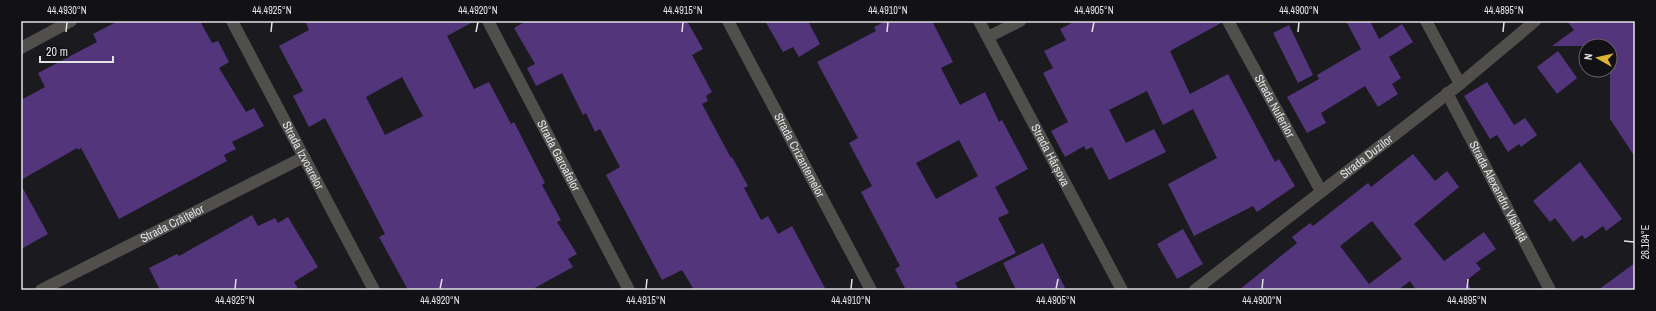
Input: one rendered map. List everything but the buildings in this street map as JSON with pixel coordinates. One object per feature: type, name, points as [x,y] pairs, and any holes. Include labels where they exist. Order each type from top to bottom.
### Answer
[{"type":"street","points":[[21,48],[71,21]]},
{"type":"street","name":"Strada Izvoarelor","points":[[232,21],[374,290]]},
{"type":"street","name":"Strada Garoafelor","points":[[488,21],[628,290]]},
{"type":"street","name":"Strada Crizantemelor","points":[[728,21],[871,290]]},
{"type":"street","name":"Strada Hârșova","points":[[980,21],[1122,290]]},
{"type":"street","points":[[988,37],[1020,21]]},
{"type":"street","name":"Strada Nuferilor","points":[[1228,21],[1321,191]]},
{"type":"street","points":[[1426,21],[1460,84]]},
{"type":"street","name":"Strada Duzilor","points":[[1195,290],[1460,84],[1535,21]]},
{"type":"street","name":"Strada Alexandru Vlahuță","points":[[1447,93],[1550,290]]},
{"type":"street","name":"Strada Crăițelor","points":[[41,290],[304,157]]}]
